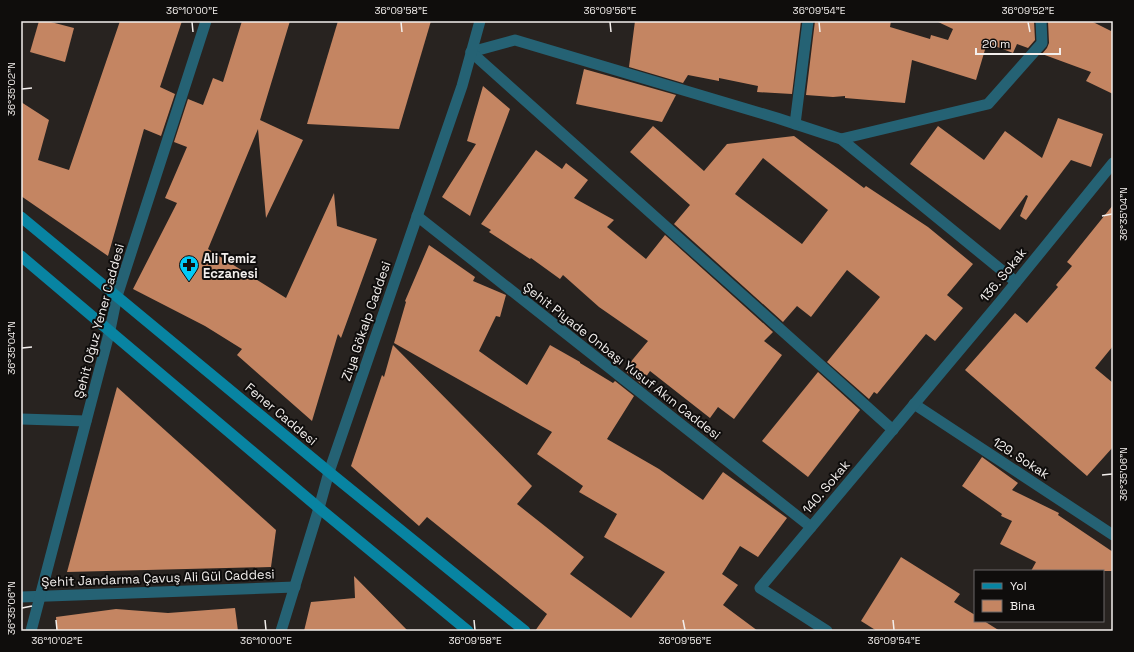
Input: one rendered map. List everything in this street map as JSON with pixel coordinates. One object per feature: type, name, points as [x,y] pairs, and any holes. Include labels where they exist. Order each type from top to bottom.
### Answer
[{"type":"main road","name":"Fener Caddesi","points":[[21,217],[329,472],[525,631]]},
{"type":"main road","points":[[21,256],[319,508],[468,631]]},
{"type":"street","name":"Şehit Oğuz Yener Caddesi","points":[[31,631],[110,330],[117,296],[206,21]]},
{"type":"street","name":"Ziya Gökalp Caddesi","points":[[281,631],[329,472],[462,86],[480,21]]},
{"type":"street","points":[[795,124],[808,21]]},
{"type":"street","points":[[841,139],[988,104],[1042,43],[1041,21]]},
{"type":"street","points":[[472,52],[515,40],[841,139],[1016,282]]},
{"type":"street","points":[[472,52],[893,430]]},
{"type":"street","name":"136. Sokak","points":[[914,404],[1113,163]]},
{"type":"street","name":"Şehit Piyade Onbaşı Yusuf Akın Caddesi","points":[[417,216],[811,528]]},
{"type":"street","name":"140. Sokak","points":[[827,631],[760,588],[914,404]]},
{"type":"street","name":"129. Sokak","points":[[914,404],[1113,535]]},
{"type":"street","points":[[21,419],[86,421]]},
{"type":"street","name":"Şehit Jandarma Çavuş Ali Gül Caddesi","points":[[21,597],[295,587]]},
{"type":"building","points":[[39,21],[47,21],[74,28],[65,62],[30,52]]},
{"type":"building","points":[[120,21],[182,21],[160,87],[175,94],[161,136],[144,129],[108,256],[21,196],[21,102],[49,120],[38,160],[69,170]]},
{"type":"building","points":[[242,21],[290,21],[260,120],[303,140],[266,218],[258,129],[208,249],[286,298],[334,193],[337,226],[377,239],[341,338],[338,334],[312,421],[237,355],[242,349],[205,326],[133,289],[177,203],[165,198],[187,147],[174,142],[188,99],[203,105],[213,78],[223,82]]},
{"type":"building","points":[[338,21],[431,21],[399,129],[307,124]]},
{"type":"building","points":[[635,21],[801,21],[792,94],[757,92],[758,86],[719,78],[719,81],[688,75],[683,83],[629,67]]},
{"type":"building","points":[[815,21],[891,21],[890,27],[930,39],[931,35],[948,40],[953,29],[936,21],[1034,21],[1035,40],[1028,48],[1017,44],[1013,53],[987,43],[976,80],[912,60],[905,103],[845,98],[845,96],[833,97],[806,95]]},
{"type":"building","points":[[1048,21],[1091,21],[1111,31],[1113,26],[1113,94],[1086,81],[1091,72],[1042,54],[1049,43]]},
{"type":"building","points":[[584,69],[676,95],[662,122],[576,104]]},
{"type":"building","points":[[483,86],[510,109],[470,216],[442,197],[476,144],[467,141]]},
{"type":"building","points":[[1058,118],[1103,134],[1091,167],[1071,160],[1026,220],[1020,216],[1028,196],[1026,195],[1000,230],[910,164],[938,126],[984,160],[1005,131],[1042,158]]},
{"type":"building","points":[[653,126],[704,171],[727,144],[794,136],[864,188],[866,186],[928,227],[973,264],[947,295],[963,308],[935,341],[926,334],[877,394],[874,392],[869,399],[827,362],[880,297],[847,270],[811,317],[797,306],[783,322],[674,224],[690,205],[630,152]],"holes":[[[763,158],[828,210],[802,244],[735,194]]]},
{"type":"building","points":[[536,150],[562,169],[566,163],[588,180],[574,198],[614,220],[607,227],[646,259],[665,235],[773,332],[764,341],[782,355],[734,419],[718,407],[710,418],[650,371],[641,384],[624,370],[648,341],[599,307],[563,275],[560,279],[531,258],[530,259],[489,232],[491,230],[481,224]]},
{"type":"building","points":[[1113,205],[1113,346],[1095,368],[1113,383],[1113,447],[1087,476],[965,370],[1015,313],[1027,323],[1058,287],[1056,285],[1072,266],[1067,262]]},
{"type":"building","points":[[429,245],[475,277],[473,281],[506,295],[500,317],[496,316],[479,351],[527,385],[550,345],[613,383],[615,381],[634,396],[607,439],[659,469],[703,500],[723,472],[787,518],[758,557],[740,546],[722,574],[738,585],[723,605],[758,631],[535,631],[547,614],[427,517],[419,526],[351,466],[382,375],[384,377],[393,345],[532,486],[517,504],[584,557],[570,574],[631,618],[665,572],[604,537],[617,514],[579,492],[583,486],[537,454],[552,432],[394,343],[406,302],[405,301]]},
{"type":"building","points":[[818,372],[860,410],[808,477],[762,441]]},
{"type":"building","points":[[117,387],[276,530],[271,567],[67,572]]},
{"type":"building","points":[[982,457],[1018,483],[1012,490],[1059,513],[1058,515],[1113,552],[1113,571],[1032,570],[1036,562],[1000,544],[1012,521],[1001,516],[1002,514],[962,486]]},
{"type":"building","points":[[901,557],[960,594],[954,602],[974,614],[974,622],[986,622],[1000,631],[877,631],[861,621]]},
{"type":"building","points":[[354,576],[408,631],[304,631],[311,602],[355,598]]},
{"type":"building","points":[[235,608],[238,631],[57,631],[56,617],[116,609],[168,613]]},
{"type":"place","name":"Ali Temiz Eczanesi","points":[[189,282]]}]
